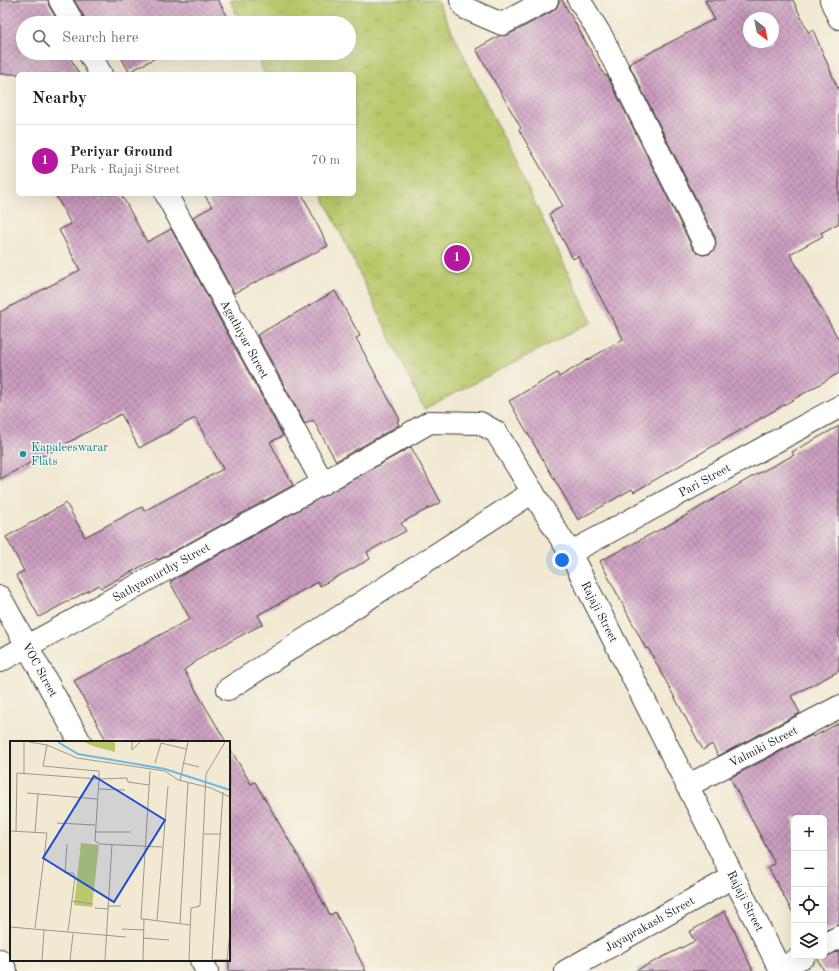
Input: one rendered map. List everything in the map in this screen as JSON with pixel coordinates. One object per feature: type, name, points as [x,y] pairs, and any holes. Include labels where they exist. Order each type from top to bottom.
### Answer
[{"type":"street","points":[[60,0],[69,16]]},
{"type":"street","points":[[463,4],[502,24],[547,0]]},
{"type":"street","points":[[578,0],[602,37],[704,243]]},
{"type":"street","points":[[831,0],[839,18]]},
{"type":"street","points":[[93,60],[100,72]]},
{"type":"street","name":"Agathiyar Street","points":[[167,196],[323,483]]},
{"type":"street","name":"Pari Street","points":[[570,553],[839,407]]},
{"type":"street","name":"Rajaji Street","points":[[323,483],[430,422],[480,423],[496,432],[570,553],[779,970]]},
{"type":"street","name":"Sathyamurthy Street","points":[[0,661],[323,483]]},
{"type":"street","points":[[228,688],[533,492]]},
{"type":"street","name":"VOC Street","points":[[0,596],[26,646],[79,741]]},
{"type":"street","name":"Valmiki Street","points":[[687,786],[839,707]]},
{"type":"street","name":"Jayaprakash Street","points":[[566,971],[732,877]]},
{"type":"street","points":[[827,943],[839,937]]},
{"type":"street","points":[[779,970],[799,959]]},
{"type":"street","points":[[0,960],[6,971]]},
{"type":"street","points":[[202,961],[207,971]]},
{"type":"green space","points":[[230,0],[437,0],[592,322],[424,409],[323,196],[356,196],[356,72],[264,72],[258,60],[356,60],[356,16],[237,16]]},
{"type":"building","points":[[0,0],[48,0],[49,6],[55,16],[16,16],[16,60],[72,60],[78,72],[16,72],[16,74],[0,74]]},
{"type":"building","points":[[74,0],[218,0],[227,16],[83,16]]},
{"type":"building","points":[[562,0],[605,76],[607,75],[693,249],[697,253],[703,255],[709,254],[714,250],[716,244],[715,237],[629,64],[714,19],[705,0],[793,0],[808,32],[813,30],[839,91],[839,223],[821,233],[823,236],[790,254],[839,340],[839,373],[634,492],[632,489],[578,520],[509,401],[557,373],[559,377],[623,339],[578,256],[573,259],[549,214],[563,206],[519,130],[521,128],[476,49],[499,36],[508,35],[553,11],[559,2]]},
{"type":"building","points":[[123,60],[152,60],[129,72]]},
{"type":"building","points":[[56,196],[122,196],[147,242],[171,229],[283,436],[270,442],[293,485],[158,560],[157,558],[101,588],[99,585],[39,617],[16,575],[24,571],[6,537],[66,503],[85,537],[142,507],[144,511],[223,469],[195,418],[139,448],[121,414],[0,479],[0,312],[80,270],[59,230],[71,224]]},
{"type":"building","points":[[205,196],[303,196],[328,246],[234,293],[193,217],[212,207]]},
{"type":"building","points":[[335,291],[360,336],[356,338],[400,420],[397,421],[399,425],[336,461],[313,420],[305,424],[257,335]]},
{"type":"building","points":[[839,426],[839,671],[791,696],[800,713],[718,756],[712,744],[703,750],[648,648],[646,649],[600,561],[678,520],[755,475],[794,455],[792,452]]},
{"type":"building","points":[[411,447],[441,502],[401,523],[406,531],[367,552],[370,559],[320,586],[318,582],[258,615],[263,624],[208,653],[184,670],[225,741],[106,741],[74,681],[190,619],[170,582]]},
{"type":"building","points":[[839,723],[839,925],[827,930],[827,815],[791,815],[791,909],[768,867],[775,864],[730,778],[812,735],[813,737]]},
{"type":"building","points":[[230,749],[251,784],[255,782],[330,915],[335,912],[366,971],[229,971]]},
{"type":"building","points":[[725,911],[753,971],[635,971],[695,941],[689,932]]},
{"type":"building","points":[[839,951],[839,971],[824,971],[818,959],[827,959],[827,956]]},
{"type":"place","name":"Periyar Ground","points":[[457,258]]},
{"type":"place","name":"Kapaleeswarar Flats","points":[[23,454]]}]
